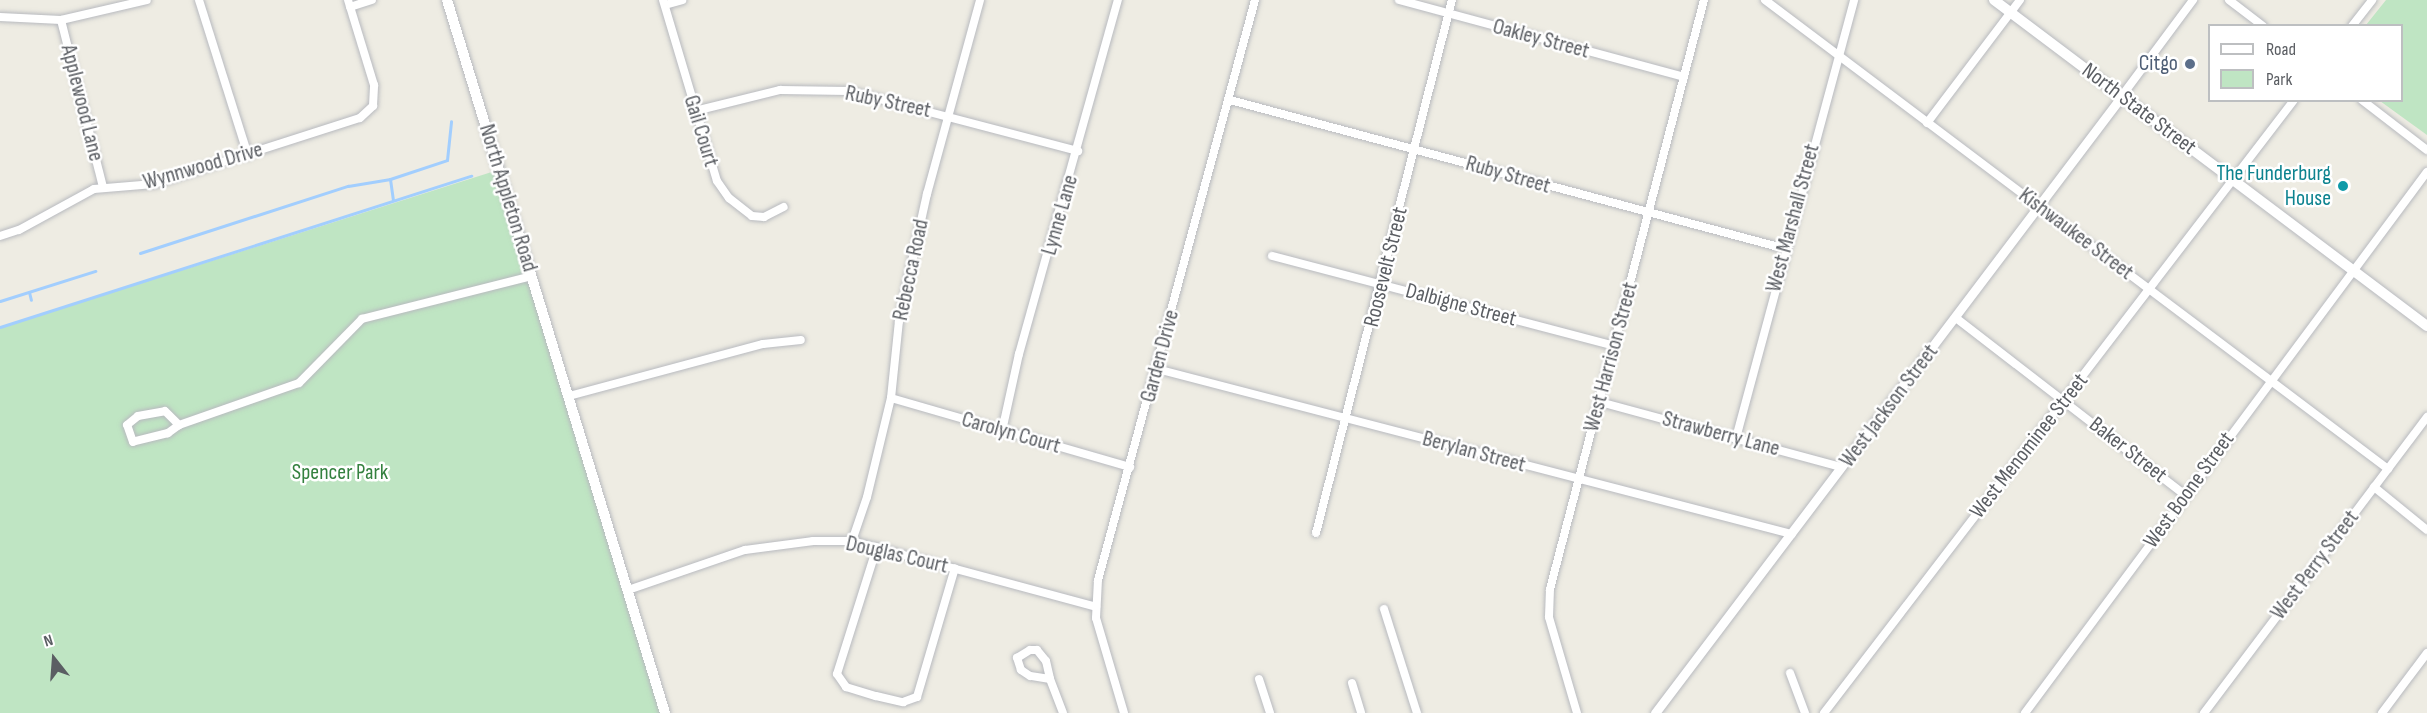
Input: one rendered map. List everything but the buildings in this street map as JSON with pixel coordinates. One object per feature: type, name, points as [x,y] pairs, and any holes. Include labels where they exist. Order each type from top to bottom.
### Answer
[{"type":"main road","name":"North Appleton Road","points":[[447,0],[665,713]]},
{"type":"main road","name":"North State Street","points":[[1994,0],[2121,97],[2355,269],[2427,326]]},
{"type":"street","points":[[0,17],[61,20],[147,0]]},
{"type":"street","points":[[199,0],[248,155]]},
{"type":"street","points":[[349,4],[372,0]]},
{"type":"street","points":[[664,3],[682,0]]},
{"type":"street","name":"Rebecca Road","points":[[852,541],[867,497],[891,398],[899,321],[927,194],[951,116],[980,0]]},
{"type":"street","name":"Lynne Lane","points":[[1002,431],[1019,354],[1078,151],[1118,0]]},
{"type":"street","name":"Garden Drive","points":[[1124,713],[1096,607],[1098,580],[1230,100],[1255,0]]},
{"type":"street","name":"Oakley Street","points":[[1400,0],[1684,77]]},
{"type":"street","name":"Roosevelt Street","points":[[1316,533],[1348,418],[1452,0]]},
{"type":"street","name":"West Harrison Street","points":[[1577,713],[1556,644],[1550,598],[1578,480],[1704,0]]},
{"type":"street","name":"Kishwaukee Street","points":[[1765,0],[2388,469]]},
{"type":"street","name":"West Marshall Street","points":[[1736,438],[1854,0]]},
{"type":"street","points":[[1928,123],[2020,0]]},
{"type":"street","points":[[2121,97],[2193,0]]},
{"type":"street","points":[[2229,0],[2261,24]]},
{"type":"street","points":[[2354,24],[2372,0]]},
{"type":"street","name":"Gail Court","points":[[664,3],[712,171],[729,198],[752,216],[764,217],[784,207]]},
{"type":"street","name":"Wynnwood Drive","points":[[0,236],[51,214],[85,192],[103,187],[154,184],[360,118],[374,106],[374,86],[349,4]]},
{"type":"street","name":"Applewood Lane","points":[[61,20],[103,187]]},
{"type":"street","name":"Ruby Street","points":[[695,111],[748,95],[815,88],[849,91],[1078,151]]},
{"type":"street","name":"West Jackson Street","points":[[1655,713],[2121,97]]},
{"type":"street","name":"Ruby Street","points":[[1230,100],[1786,249]]},
{"type":"street","name":"West Menominee Street","points":[[1824,713],[2292,102]]},
{"type":"street","points":[[2365,102],[2427,150]]},
{"type":"street","name":"West Boone Street","points":[[2025,713],[2270,380],[2427,172]]},
{"type":"street","name":"Dalbigne Street","points":[[1272,256],[1614,346]]},
{"type":"street","points":[[179,425],[165,411],[138,416],[128,425],[133,441],[168,433],[179,425],[299,383],[362,319],[532,276]]},
{"type":"street","name":"Baker Street","points":[[1956,318],[2185,495]]},
{"type":"street","points":[[569,396],[763,344],[801,340]]},
{"type":"street","name":"Berylan Street","points":[[1156,369],[1792,534]]},
{"type":"street","name":"Carolyn Court","points":[[891,398],[1130,467]]},
{"type":"street","name":"Strawberry Lane","points":[[1600,402],[1841,467]]},
{"type":"street","name":"West Perry Street","points":[[2204,713],[2427,417]]},
{"type":"street","points":[[2374,487],[2427,530]]},
{"type":"street","name":"Douglas Court","points":[[628,590],[745,550],[813,541],[852,541],[1096,607]]},
{"type":"street","points":[[877,547],[837,674],[846,687],[876,696],[903,702],[916,697],[955,568]]},
{"type":"street","points":[[1384,609],[1417,713]]},
{"type":"street","points":[[1050,679],[1029,676],[1021,670],[1017,658],[1023,652],[1037,650],[1046,661],[1063,713]]},
{"type":"street","points":[[2382,713],[2427,653]]},
{"type":"street","points":[[1790,673],[1805,713]]},
{"type":"street","points":[[1259,679],[1270,713]]},
{"type":"street","points":[[1352,683],[1361,713]]},
{"type":"green space","points":[[2386,0],[2427,0],[2427,135],[2381,102],[2403,102],[2403,24],[2367,24]]},
{"type":"green space","name":"Spencer Park","points":[[498,170],[666,713],[0,713],[0,328]]},
{"type":"waterway","points":[[140,253],[348,186],[390,179],[447,160],[451,121]]},
{"type":"waterway","points":[[0,327],[471,176]]},
{"type":"waterway","points":[[390,179],[393,200]]},
{"type":"waterway","points":[[0,301],[95,271]]},
{"type":"waterway","points":[[29,292],[31,300]]},
{"type":"place","name":"Citgo","points":[[2190,64]]},
{"type":"place","name":"The Funderburg House","points":[[2343,186]]}]
